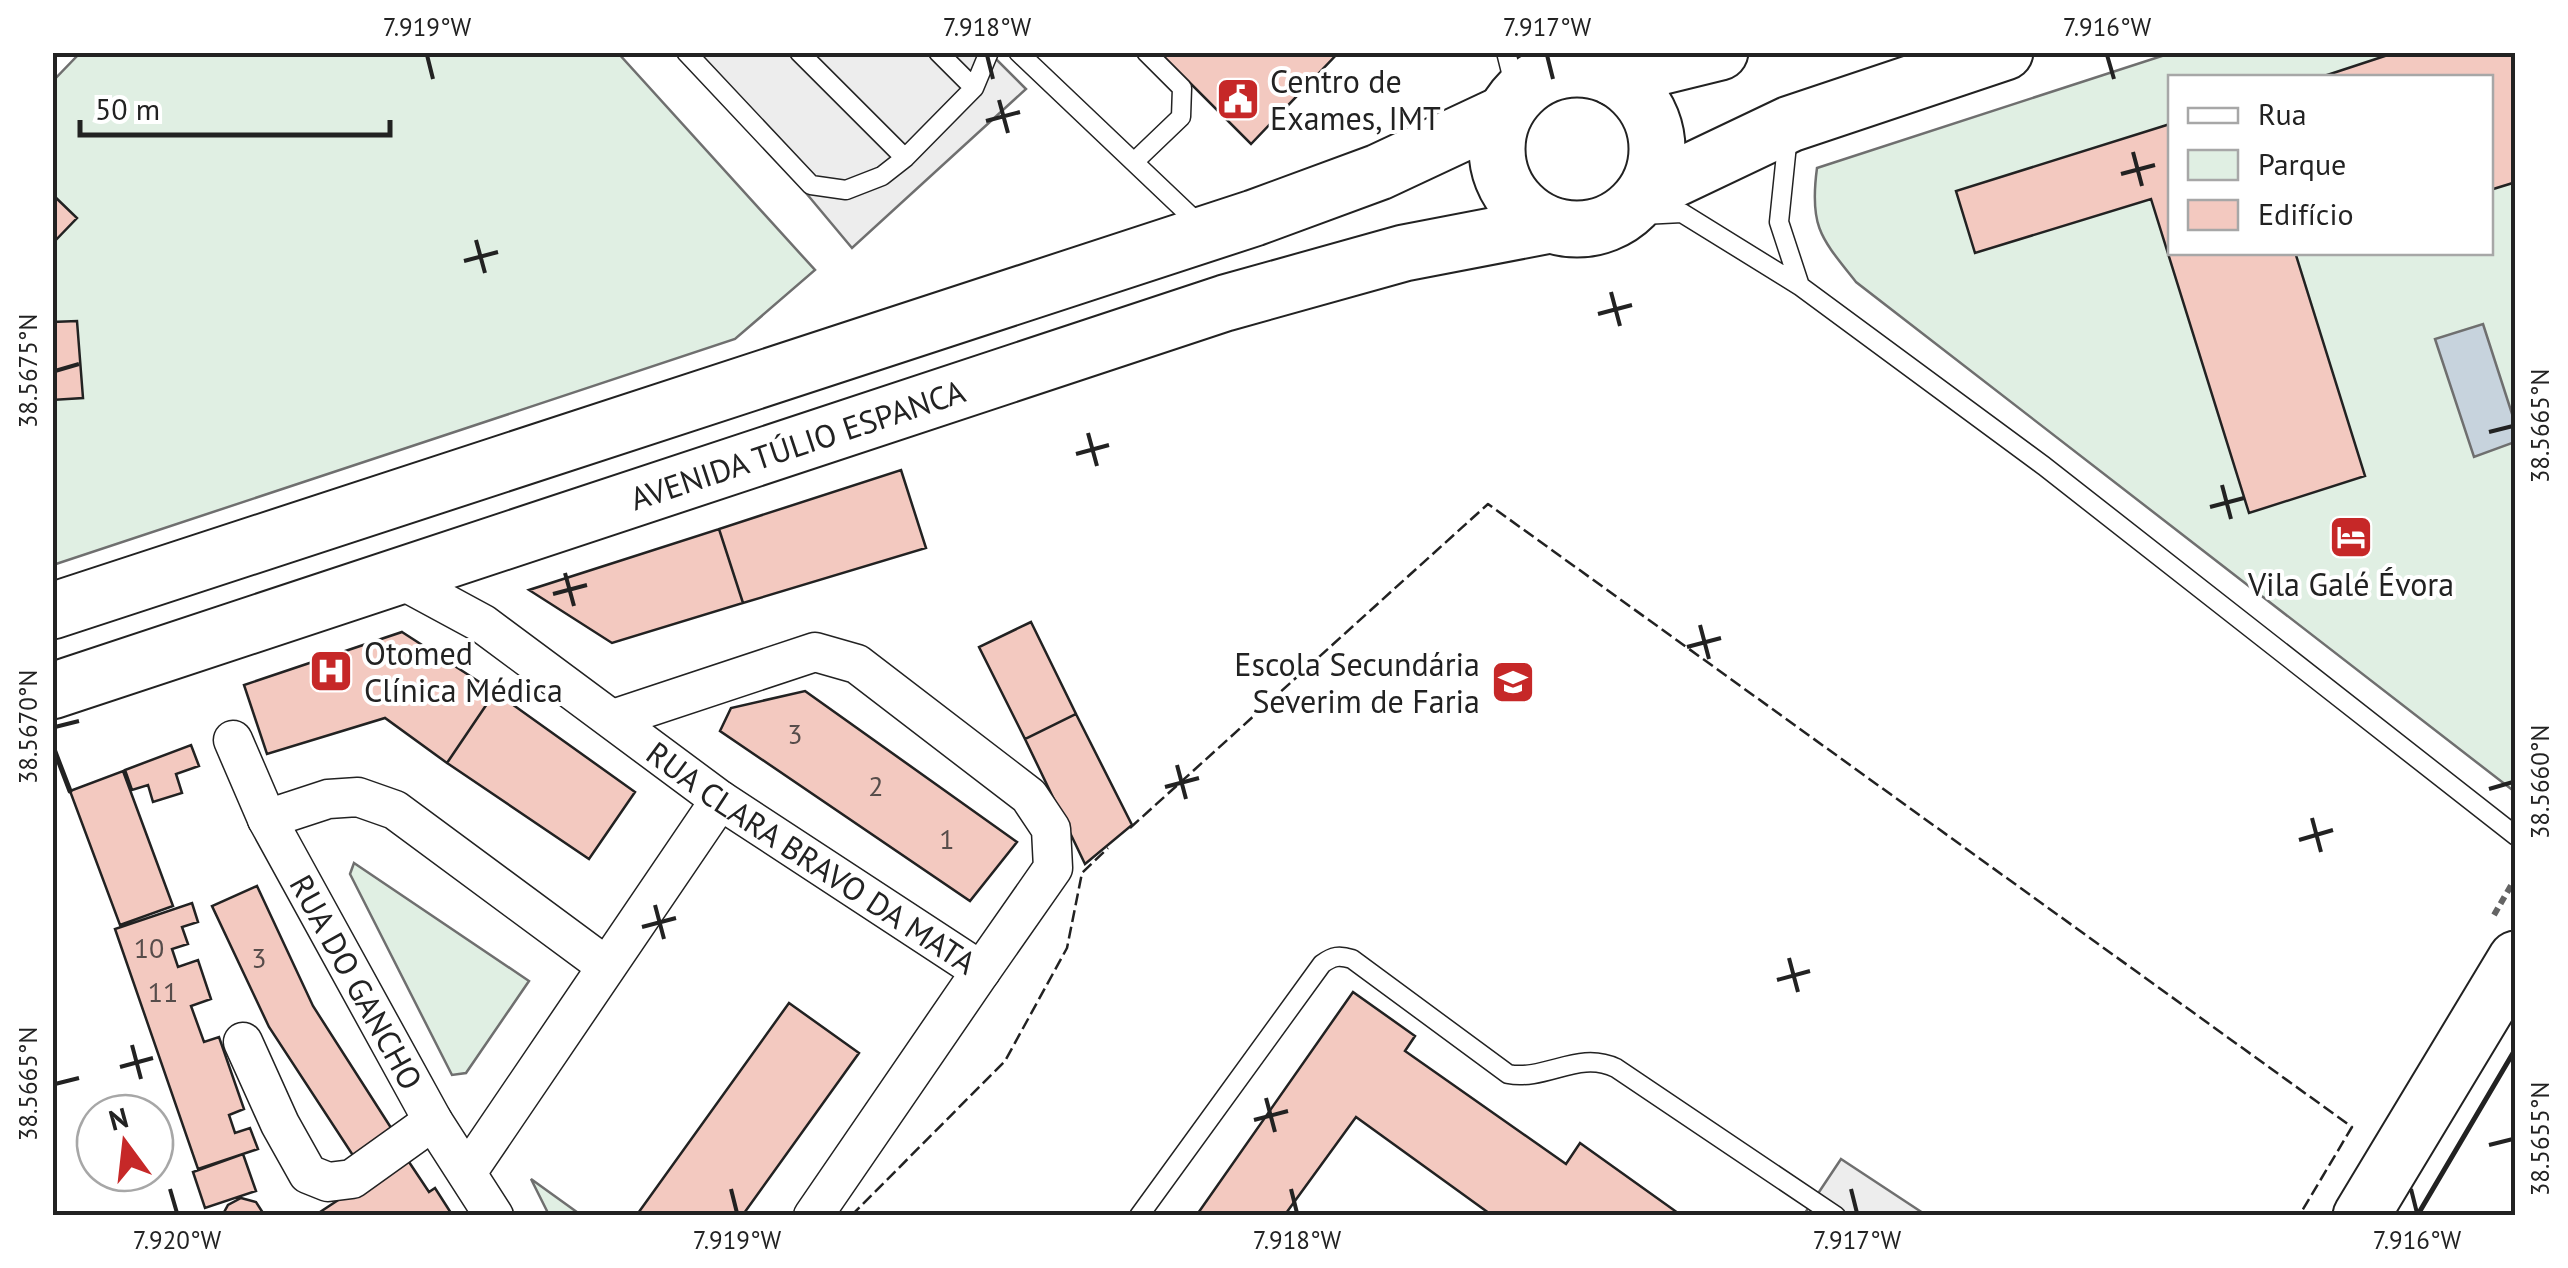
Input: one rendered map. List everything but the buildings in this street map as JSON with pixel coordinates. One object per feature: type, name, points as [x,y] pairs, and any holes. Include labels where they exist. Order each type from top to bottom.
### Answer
[{"type":"main road","points":[[1614,78],[1720,52]]},
{"type":"main road","name":"AVENIDA TÚLIO ESPANCA","points":[[52,691],[1276,288],[1404,253],[1550,225],[1575,230],[1600,226],[1790,124],[2005,52]]},
{"type":"main road","points":[[52,612],[1208,232],[1379,172],[1509,87],[1562,70],[1588,70],[1614,78],[1636,94],[1651,116],[1658,142],[1656,168],[1634,205]]},
{"type":"main road","points":[[1509,87],[1497,139],[1498,166],[1508,191],[1526,212],[1550,225]]},
{"type":"main road","points":[[2360,1216],[2516,959]]},
{"type":"street","points":[[483,624],[475,587],[477,574],[485,562],[513,540]]},
{"type":"street","name":"RUA CLARA BRAVO DA MATA","points":[[398,578],[483,624],[720,800],[981,971],[813,1216]]},
{"type":"street","points":[[612,719],[815,652],[857,664],[1028,796],[1051,828],[1054,868],[981,971]]},
{"type":"street","name":"RUA DO GANCHO","points":[[233,740],[267,819],[434,1121],[494,1216]]},
{"type":"street","points":[[267,819],[328,799],[358,797],[395,810],[606,966]]},
{"type":"street","points":[[468,1171],[720,800]]},
{"type":"street","points":[[243,1042],[280,1124],[308,1174],[328,1182],[352,1179],[434,1121]]},
{"type":"lane","points":[[686,52],[810,185],[846,190],[882,176],[905,158],[974,88],[989,52]]},
{"type":"lane","points":[[798,52],[905,158]]},
{"type":"lane","points":[[938,52],[974,88]]},
{"type":"lane","points":[[1134,162],[1182,117],[1182,88],[1146,52]]},
{"type":"lane","points":[[1019,53],[1208,232]]},
{"type":"lane","points":[[1790,124],[1779,222],[1800,286]]},
{"type":"lane","points":[[1634,205],[1682,213],[1800,286],[2044,466],[2516,836]]},
{"type":"lane","points":[[1140,1216],[1322,964],[1331,957],[1342,956],[1352,959],[1508,1074],[1536,1074],[1588,1060],[1616,1068],[1836,1216]]},
{"type":"green space","points":[[80,53],[618,53],[815,270],[735,339],[53,565],[52,82]]},
{"type":"green space","name":"Vila Galé Évora","points":[[2171,53],[2515,53],[2515,792],[1856,282],[1820,231],[1817,168]]},
{"type":"green space","points":[[354,863],[529,981],[466,1073],[452,1075],[350,874]]},
{"type":"green space","points":[[531,1179],[581,1215],[549,1215]]},
{"type":"shaded area","points":[[689,53],[990,53],[1026,89],[852,248]]},
{"type":"shaded area","points":[[2483,324],[2515,423],[2515,442],[2474,457],[2435,339]]},
{"type":"shaded area","points":[[1841,1159],[1926,1215],[1803,1216]]},
{"type":"fence","points":[[1130,828],[1488,504],[2352,1127],[2299,1216]]},
{"type":"fence","points":[[851,1216],[1005,1061],[1067,948],[1082,873],[1108,848]]},
{"type":"wall","points":[[52,744],[70,791]]},
{"type":"wall","points":[[2417,1216],[2516,1048]]},
{"type":"place","name":"Centro de Exames, IMT","points":[[1238,99]]},
{"type":"place","name":"Vila Galé Évora","points":[[2351,537]]},
{"type":"place","name":"Otomed Clínica Médica","points":[[331,671]]},
{"type":"place","name":"Escola Secundária Severim de Faria","points":[[1513,682]]}]
